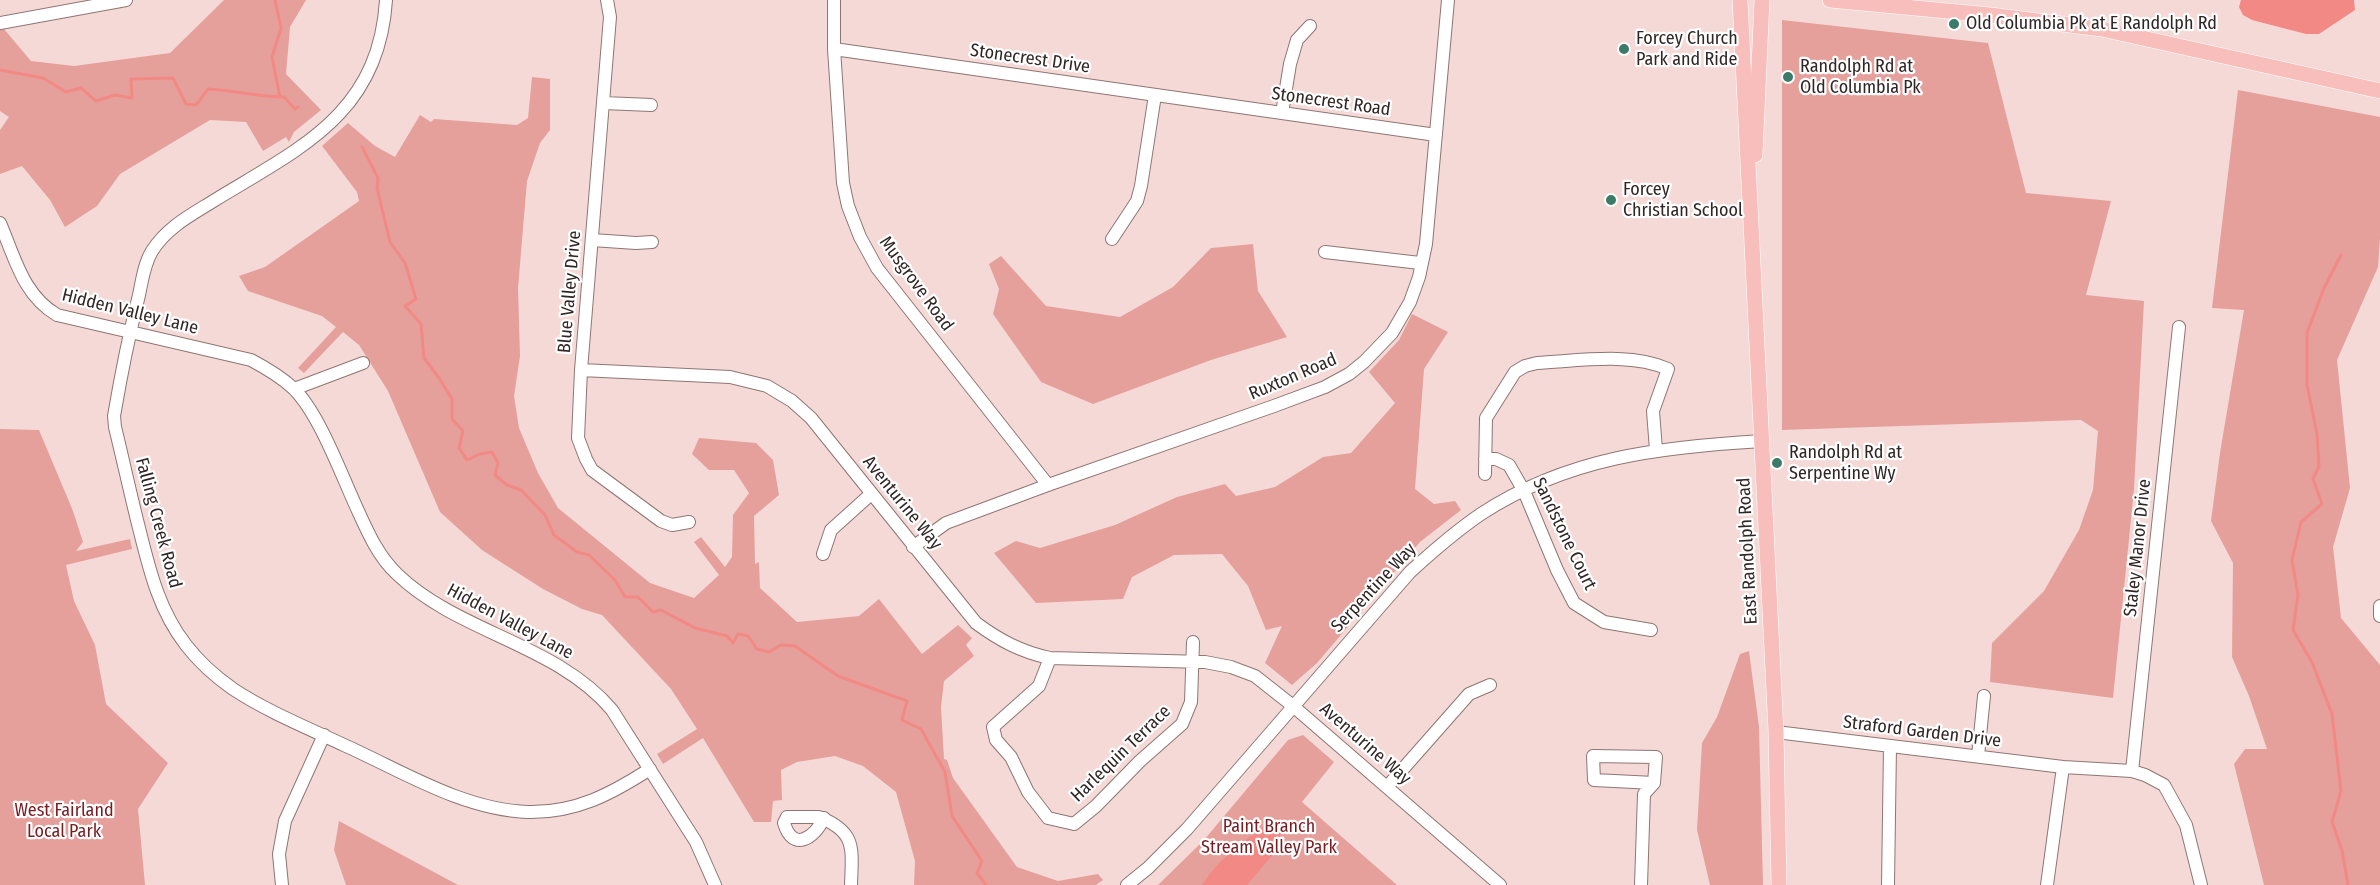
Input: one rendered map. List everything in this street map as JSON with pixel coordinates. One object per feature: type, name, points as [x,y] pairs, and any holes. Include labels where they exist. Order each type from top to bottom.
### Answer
[{"type":"main road","name":"East Randolph Road","points":[[1740,0],[1776,732],[1779,885]]},
{"type":"main road","name":"East Randolph Road","points":[[1750,215],[1758,119],[1762,0]]},
{"type":"main road","points":[[1830,0],[1990,15],[2102,29],[2380,91]]},
{"type":"street","points":[[0,23],[126,0]]},
{"type":"street","name":"Falling Creek Road","points":[[386,0],[385,22],[372,64],[341,114],[300,148],[172,227],[151,252],[130,332],[114,416],[153,585],[167,616],[186,645],[212,673],[233,689],[453,796],[487,807],[529,812],[576,807],[610,794],[650,769]]},
{"type":"street","name":"Blue Valley Drive","points":[[607,0],[610,17],[581,370],[578,438],[592,470],[661,521],[672,525],[689,522]]},
{"type":"street","name":"Musgrove Road","points":[[834,0],[834,49],[843,183],[848,206],[860,237],[878,268],[1048,485]]},
{"type":"street","name":"Ruxton Road","points":[[913,547],[946,523],[1325,387],[1365,362],[1392,333],[1410,302],[1419,277],[1420,263],[1426,244],[1448,0]]},
{"type":"street","points":[[1282,113],[1290,64],[1297,40],[1310,26]]},
{"type":"street","name":"Stonecrest Drive","points":[[834,49],[1221,103]]},
{"type":"street","points":[[1113,238],[1137,201],[1155,95]]},
{"type":"street","points":[[604,103],[651,105]]},
{"type":"street","name":"Stonecrest Road","points":[[1221,103],[1436,135]]},
{"type":"street","name":"Hidden Valley Lane","points":[[0,223],[28,290],[45,308],[57,315],[251,360],[277,374],[294,389],[311,410],[374,545],[396,573],[426,598],[558,667],[597,692],[612,710],[696,842],[715,885]]},
{"type":"street","points":[[592,240],[652,242]]},
{"type":"street","points":[[1325,252],[1420,263]]},
{"type":"street","name":"Staley Manor Drive","points":[[2132,771],[2179,327]]},
{"type":"street","points":[[1485,474],[1486,418],[1515,372],[1537,363],[1634,359],[1658,364],[1668,369],[1653,411],[1656,450]]},
{"type":"street","points":[[294,389],[363,363]]},
{"type":"street","name":"Aventurine Way","points":[[581,370],[730,377],[767,386],[792,401],[811,418],[976,623],[1000,641],[1028,653],[1050,658],[1191,662],[1231,667],[1255,676],[1293,705],[1500,885]]},
{"type":"street","name":"Serpentine Way","points":[[1127,885],[1148,868],[1187,829],[1410,572],[1482,513],[1567,472],[1593,464],[1685,446],[1762,441]]},
{"type":"street","name":"Sandstone Court","points":[[1485,459],[1496,459],[1509,465],[1524,491],[1557,570],[1574,603],[1604,622],[1651,630]]},
{"type":"street","points":[[823,554],[831,530],[871,494]]},
{"type":"street","points":[[2380,606],[2380,616]]},
{"type":"street","points":[[1191,662],[1193,642]]},
{"type":"street","name":"Harlequin Terrace","points":[[1050,658],[1039,686],[993,727],[996,740],[1011,757],[1028,792],[1048,818],[1074,824],[1182,724],[1191,702],[1191,662]]},
{"type":"street","points":[[1387,788],[1469,694],[1490,685]]},
{"type":"street","points":[[1978,756],[1984,696]]},
{"type":"street","name":"Straford Garden Drive","points":[[1776,732],[2063,767],[2132,771],[2164,785],[2186,825],[2201,885]]},
{"type":"street","points":[[282,885],[279,854],[285,820],[324,735]]},
{"type":"street","points":[[1888,885],[1890,746]]},
{"type":"street","points":[[1641,885],[1644,794],[1654,783],[1656,757],[1593,756],[1594,780],[1654,783]]},
{"type":"street","points":[[2047,885],[2063,767]]},
{"type":"street","points":[[824,818],[835,823],[849,837],[852,847],[851,885]]},
{"type":"green space","points":[[224,0],[306,0],[290,27],[286,74],[321,110],[294,132],[289,142],[286,137],[263,151],[246,122],[210,120],[120,174],[97,206],[65,227],[50,200],[22,166],[0,174],[0,130],[9,117],[0,111],[0,30],[4,29],[31,61],[74,66],[170,53]]},
{"type":"green space","points":[[1782,20],[1988,43],[2026,193],[2111,201],[2086,295],[2144,301],[2134,489],[2113,698],[1990,682],[1992,643],[2044,591],[2079,530],[2093,490],[2098,431],[2081,420],[1782,430]]},
{"type":"green space","points":[[532,77],[550,79],[550,130],[540,143],[527,181],[518,288],[520,356],[514,396],[519,428],[538,473],[558,508],[650,583],[694,598],[719,575],[694,542],[701,537],[725,567],[732,557],[733,515],[749,493],[734,470],[709,470],[692,454],[699,438],[756,443],[773,460],[779,495],[754,516],[755,564],[759,562],[760,588],[797,622],[859,616],[879,599],[922,654],[958,625],[972,638],[966,645],[974,656],[944,681],[941,707],[944,759],[947,760],[953,778],[1017,867],[1058,881],[1098,874],[1103,880],[1096,885],[914,885],[915,861],[896,792],[863,766],[835,756],[797,762],[781,770],[782,800],[773,801],[771,822],[754,822],[703,738],[663,764],[657,754],[697,729],[671,689],[602,615],[582,609],[543,589],[482,550],[440,512],[388,391],[359,345],[343,332],[304,373],[298,368],[336,327],[322,316],[248,291],[239,276],[265,267],[359,201],[357,192],[322,146],[348,123],[375,146],[395,157],[420,115],[431,122],[434,119],[517,125],[528,118]]},
{"type":"green space","points":[[2238,90],[2380,117],[2378,267],[2337,360],[2350,488],[2333,547],[2341,618],[2380,665],[2380,885],[2264,885],[2234,764],[2245,749],[2267,749],[2249,696],[2232,657],[2233,563],[2211,521],[2244,310],[2212,308]]},
{"type":"green space","points":[[1253,244],[1258,291],[1287,337],[1211,360],[1093,404],[1041,382],[993,314],[999,289],[989,264],[1001,256],[1046,306],[1120,317],[1173,287],[1211,248]]},
{"type":"green space","points":[[1412,314],[1448,332],[1424,369],[1415,489],[1434,504],[1455,501],[1461,510],[1420,542],[1317,663],[1292,685],[1265,663],[1282,626],[1266,630],[1248,586],[1222,554],[1174,555],[1132,577],[1123,599],[1036,603],[994,553],[1016,541],[1040,548],[1115,525],[1177,497],[1225,484],[1236,496],[1275,487],[1323,457],[1351,453],[1395,403],[1369,372],[1399,340]]},
{"type":"green space","name":"West Fairland Local Park","points":[[0,429],[39,430],[73,511],[83,542],[76,551],[130,539],[132,549],[66,565],[74,601],[95,645],[106,704],[168,763],[138,809],[145,885],[0,885]]},
{"type":"green space","points":[[1749,651],[1759,727],[1763,885],[1710,885],[1697,830],[1702,743],[1717,717],[1740,654]]},
{"type":"green space","name":"Paint Branch Stream Valley Park","points":[[1303,735],[1334,762],[1302,802],[1397,885],[1158,885],[1204,840],[1288,740]]},
{"type":"green space","points":[[339,821],[458,885],[346,885],[334,850]]},
{"type":"shaded area","points":[[2241,0],[2354,0],[2355,10],[2319,34],[2306,34],[2252,20],[2243,15],[2239,7]]},
{"type":"shaded area","points":[[1273,820],[1284,820],[1277,850],[1247,885],[1202,885],[1225,857]]},
{"type":"waterway","points":[[275,0],[281,28],[272,57],[280,97]]},
{"type":"waterway","points":[[0,70],[43,78],[66,92],[81,88],[96,101],[115,95],[132,98],[131,79],[173,78],[186,104],[196,105],[208,89],[284,97],[295,109],[298,107]]},
{"type":"waterway","points":[[362,147],[378,178],[377,188],[390,242],[405,263],[416,299],[405,306],[421,324],[424,358],[452,399],[452,419],[463,431],[459,448],[467,460],[492,452],[498,463],[495,475],[507,485],[521,490],[545,515],[554,535],[577,552],[589,555],[615,580],[625,597],[638,597],[653,612],[661,610],[695,628],[727,636],[733,643],[738,634],[748,636],[757,649],[769,652],[781,645],[795,646],[838,676],[907,701],[902,720],[921,729],[945,772],[952,816],[982,861],[977,873],[986,885]]},
{"type":"waterway","points":[[2341,255],[2324,288],[2307,333],[2307,385],[2317,434],[2319,466],[2313,479],[2322,504],[2301,522],[2292,560],[2298,595],[2293,630],[2312,662],[2332,714],[2341,791],[2332,822],[2342,850],[2348,885]]},
{"type":"place","name":"Old Columbia Pk at E Randolph Rd","points":[[1954,24]]},
{"type":"place","name":"Forcey Church Park and Ride","points":[[1624,49]]},
{"type":"place","name":"Randolph Rd at Old Columbia Pk","points":[[1788,77]]},
{"type":"place","name":"Forcey Christian School","points":[[1611,200]]},
{"type":"place","name":"Randolph Rd at Serpentine Wy","points":[[1777,463]]}]
